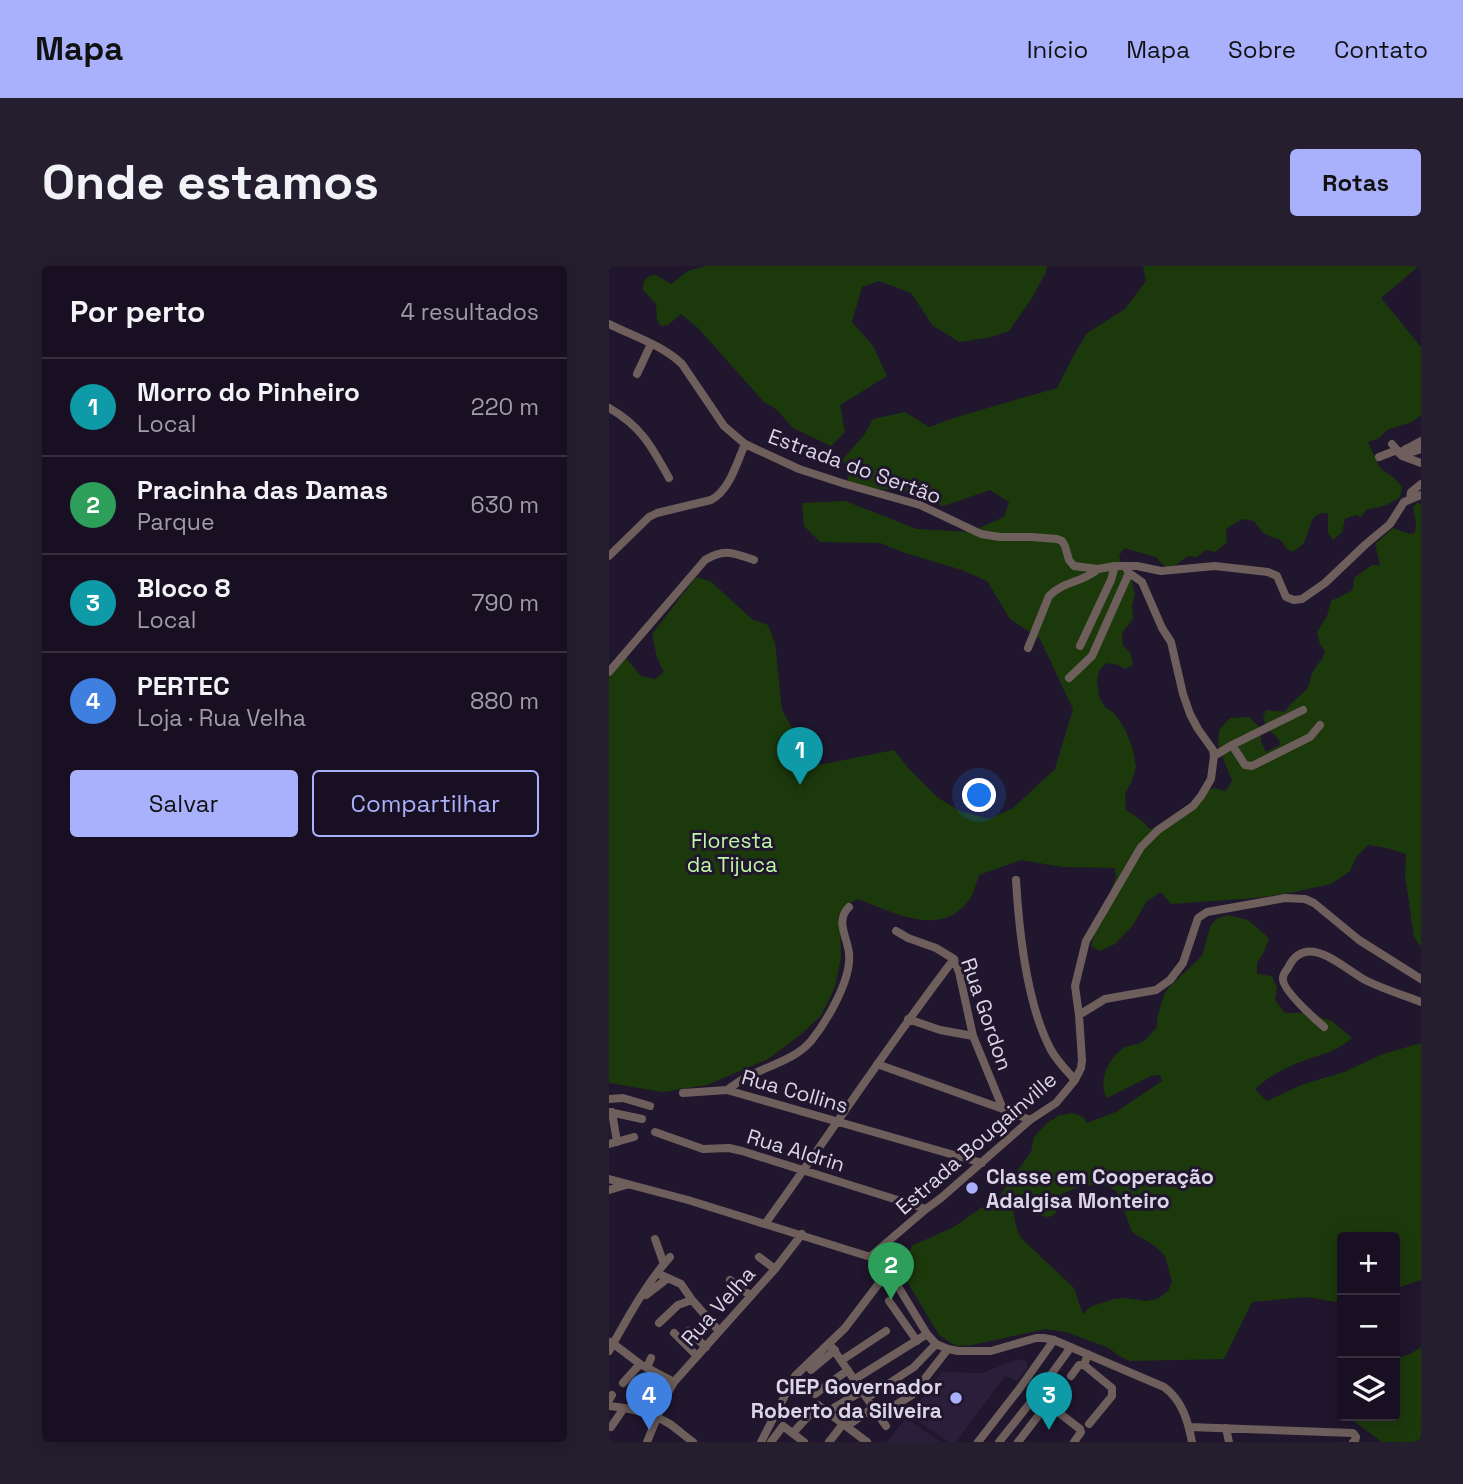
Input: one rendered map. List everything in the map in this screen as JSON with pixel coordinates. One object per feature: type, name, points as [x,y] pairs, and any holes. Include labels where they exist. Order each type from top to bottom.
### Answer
[{"type":"street","points":[[609,324],[651,344],[682,364],[724,426],[745,444],[729,481],[717,498],[652,515],[609,556]]},
{"type":"street","points":[[637,374],[651,344]]},
{"type":"street","points":[[609,408],[639,429],[669,478]]},
{"type":"street","points":[[1379,457],[1421,441]]},
{"type":"street","name":"Estrada do Sertão","points":[[745,444],[799,469],[920,505],[981,534],[1057,539],[1062,541],[1074,566],[1098,569]]},
{"type":"street","points":[[1398,449],[1412,452],[1421,449]]},
{"type":"street","points":[[1398,449],[1402,456],[1421,463]]},
{"type":"street","points":[[1410,499],[1411,492],[1421,484]]},
{"type":"street","points":[[1028,648],[1049,596],[1065,584],[1093,574],[1098,569],[1137,566],[1161,571],[1215,566],[1268,572],[1277,576],[1286,597],[1302,599],[1325,583],[1390,524],[1404,502],[1421,495]]},
{"type":"street","points":[[609,672],[705,561],[713,555],[732,552],[754,560]]},
{"type":"street","points":[[1080,646],[1111,580],[1123,568]]},
{"type":"street","points":[[1069,678],[1092,656],[1123,568]]},
{"type":"street","points":[[1123,568],[1142,582],[1171,642],[1190,714],[1215,756],[1303,710]]},
{"type":"street","points":[[1232,745],[1245,765],[1252,766],[1310,737],[1320,725]]},
{"type":"street","name":"Estrada Bougainville","points":[[870,1256],[1030,1120],[1056,1102],[1075,1080],[1081,1068],[1081,1060],[1075,986],[1086,942],[1141,847],[1193,806],[1201,796],[1211,779],[1215,756]]},
{"type":"street","points":[[1016,880],[1025,959],[1035,1011],[1052,1052],[1075,1080]]},
{"type":"street","points":[[1079,1015],[1105,999],[1156,990],[1170,980],[1183,963],[1198,918],[1207,912],[1285,898],[1305,899],[1314,903],[1359,940],[1421,979]]},
{"type":"street","name":"Rua Collins","points":[[727,1090],[800,1051],[813,1038],[848,974],[849,951],[842,917],[849,907]]},
{"type":"street","name":"Rua Gordon","points":[[897,931],[954,959],[973,1036],[1003,1109]]},
{"type":"street","points":[[1324,1027],[1284,985],[1283,978],[1297,955],[1315,952],[1332,957],[1363,979],[1421,1002]]},
{"type":"street","points":[[765,1224],[908,1019],[954,959]]},
{"type":"street","points":[[908,1019],[940,1030],[973,1036]]},
{"type":"street","points":[[877,1064],[1030,1120]]},
{"type":"street","points":[[683,1093],[727,1090]]},
{"type":"street","name":"Rua Collins","points":[[727,1090],[982,1163]]},
{"type":"street","points":[[609,1098],[623,1098],[650,1106]]},
{"type":"street","points":[[634,1137],[613,1143],[610,1112],[642,1119]]},
{"type":"street","name":"Rua Aldrin","points":[[655,1132],[703,1149],[729,1148],[926,1209]]},
{"type":"street","points":[[609,1179],[802,1234],[883,1262],[927,1334],[948,1349],[991,1351],[1044,1338],[1164,1387],[1177,1400],[1189,1427],[1192,1442]]},
{"type":"street","points":[[609,1191],[628,1185]]},
{"type":"street","name":"Rua Velha","points":[[647,1442],[674,1382],[775,1269],[802,1234]]},
{"type":"street","points":[[655,1239],[667,1261],[610,1345],[674,1382]]},
{"type":"street","points":[[759,1257],[775,1269]]},
{"type":"street","points":[[811,1370],[832,1347],[889,1270]]},
{"type":"street","points":[[657,1273],[681,1284],[719,1331]]},
{"type":"street","points":[[638,1301],[668,1278]]},
{"type":"street","points":[[730,1280],[751,1296]]},
{"type":"street","points":[[659,1323],[678,1304],[692,1300]]},
{"type":"street","points":[[889,1301],[917,1342]]},
{"type":"street","points":[[688,1331],[706,1347]]},
{"type":"street","points":[[842,1360],[886,1331]]},
{"type":"street","points":[[674,1333],[697,1356]]},
{"type":"street","points":[[855,1380],[927,1334]]},
{"type":"street","points":[[978,1442],[1054,1340]]},
{"type":"street","points":[[832,1409],[914,1367],[936,1343]]},
{"type":"street","points":[[832,1347],[886,1426]]},
{"type":"street","points":[[761,1442],[800,1369],[832,1347]]},
{"type":"street","points":[[999,1442],[1071,1347]]},
{"type":"street","points":[[879,1415],[912,1395],[948,1349]]},
{"type":"street","points":[[1084,1365],[1088,1354]]},
{"type":"street","points":[[623,1383],[651,1358]]},
{"type":"street","points":[[1071,1376],[1079,1365],[1084,1365],[1112,1388],[1112,1396],[1089,1424]]},
{"type":"street","points":[[815,1394],[848,1370]]},
{"type":"street","points":[[1033,1370],[1037,1378],[1046,1381]]},
{"type":"street","points":[[1020,1388],[1030,1390],[1034,1398]]},
{"type":"street","points":[[793,1433],[818,1405],[847,1424],[867,1442]]},
{"type":"street","points":[[1018,1442],[1049,1405],[1080,1429],[1081,1432],[1074,1442]]},
{"type":"street","points":[[609,1406],[657,1418],[693,1442]]},
{"type":"street","points":[[829,1442],[847,1424],[874,1407]]},
{"type":"street","points":[[611,1427],[624,1408]]},
{"type":"street","points":[[771,1442],[783,1426],[804,1442]]},
{"type":"street","points":[[1189,1427],[1353,1433],[1356,1437],[1353,1442]]},
{"type":"street","points":[[1226,1428],[1229,1442]]},
{"type":"shaded area","name":"CIEP Governador Roberto da Silveira","points":[[1018,1359],[1027,1361],[1027,1369],[1017,1381],[1005,1376],[956,1442],[949,1442],[909,1415],[942,1372],[982,1373]]},
{"type":"shaded area","points":[[906,1418],[941,1442],[887,1442]]},
{"type":"green space","points":[[706,266],[1047,266],[1032,298],[1009,331],[992,337],[960,342],[933,326],[911,293],[879,281],[862,287],[852,322],[873,346],[887,376],[840,405],[845,432],[831,446],[793,428],[776,409],[764,402],[698,328],[681,314],[668,325],[661,326],[657,320],[656,304],[643,290],[644,281],[649,276],[656,275],[671,284],[688,271]]},
{"type":"green space","name":"Floresta da Tijuca","points":[[1143,266],[1419,266],[1381,298],[1421,347],[1421,415],[1412,422],[1387,430],[1379,438],[1368,442],[1380,468],[1402,487],[1400,497],[1384,506],[1367,509],[1361,517],[1355,515],[1345,519],[1342,532],[1333,540],[1328,533],[1328,513],[1316,516],[1303,544],[1293,552],[1280,540],[1263,533],[1254,521],[1242,519],[1226,529],[1227,542],[1216,552],[1206,550],[1197,557],[1188,556],[1170,569],[1156,557],[1124,548],[1119,556],[1122,565],[1130,571],[1135,595],[1132,605],[1133,619],[1122,633],[1123,646],[1131,654],[1133,665],[1125,669],[1106,663],[1099,671],[1097,681],[1099,696],[1104,706],[1115,714],[1126,731],[1133,750],[1136,767],[1125,793],[1126,810],[1150,829],[1176,818],[1194,804],[1198,793],[1214,788],[1226,791],[1232,781],[1218,745],[1219,730],[1230,718],[1249,717],[1261,728],[1261,742],[1266,752],[1280,745],[1279,739],[1267,728],[1263,717],[1266,710],[1285,712],[1307,689],[1312,673],[1325,651],[1317,632],[1327,616],[1331,601],[1353,590],[1354,578],[1372,565],[1380,565],[1375,544],[1393,528],[1415,533],[1413,507],[1418,502],[1421,504],[1421,947],[1414,937],[1405,875],[1406,854],[1387,848],[1368,845],[1357,856],[1350,871],[1331,884],[1290,893],[1171,904],[1161,892],[1147,901],[1133,925],[1115,944],[1100,951],[1091,946],[1116,877],[1115,868],[1063,867],[1021,860],[979,875],[969,900],[958,912],[945,918],[916,919],[858,899],[848,904],[838,916],[841,958],[835,987],[821,1016],[768,1059],[707,1085],[662,1092],[609,1083],[609,677],[626,658],[641,676],[655,679],[664,672],[657,658],[652,634],[696,577],[710,581],[752,619],[768,625],[775,643],[782,710],[806,753],[819,765],[894,750],[937,797],[960,811],[989,819],[1013,808],[1055,769],[1073,709],[1040,639],[1010,619],[987,581],[880,543],[820,542],[804,526],[802,503],[845,501],[917,529],[970,532],[1004,517],[1009,502],[990,490],[943,506],[908,492],[850,486],[843,459],[864,435],[873,419],[905,412],[929,427],[1057,388],[1087,333],[1125,309],[1146,281]]},
{"type":"green space","points":[[1228,915],[1248,920],[1269,938],[1257,963],[1257,974],[1272,976],[1277,988],[1275,1000],[1285,1013],[1305,1013],[1332,1021],[1352,1038],[1334,1050],[1290,1066],[1266,1080],[1255,1089],[1267,1101],[1383,1054],[1421,1043],[1421,1280],[1400,1287],[1400,1232],[1337,1232],[1337,1302],[1307,1297],[1252,1302],[1224,1359],[1130,1361],[1109,1348],[1066,1332],[1046,1329],[956,1346],[939,1335],[899,1268],[913,1245],[952,1228],[1000,1195],[1031,1152],[1034,1137],[1047,1123],[1060,1115],[1073,1113],[1083,1117],[1087,1123],[1116,1112],[1162,1081],[1160,1075],[1151,1076],[1107,1098],[1103,1085],[1106,1070],[1114,1057],[1124,1048],[1143,1042],[1157,1027],[1164,995],[1202,956],[1210,927],[1216,919]],"holes":[[[1108,1186],[1117,1192],[1132,1232],[1155,1246],[1165,1256],[1172,1282],[1168,1291],[1157,1299],[1114,1299],[1090,1307],[1083,1314],[1074,1288],[1021,1238],[1013,1209],[1019,1203],[1048,1217],[1055,1214],[1062,1194],[1078,1187]]]},
{"type":"green space","points":[[1421,1347],[1421,1442],[1382,1442],[1356,1421],[1400,1421],[1400,1357]]},
{"type":"place","name":"Morro do Pinheiro","points":[[800,785]]},
{"type":"place","name":"Classe em Cooperação Adalgisa Monteiro","points":[[972,1188]]},
{"type":"place","name":"Pracinha das Damas","points":[[891,1300]]},
{"type":"place","name":"CIEP Governador Roberto da Silveira","points":[[956,1398]]},
{"type":"place","name":"PERTEC","points":[[649,1430]]},
{"type":"place","name":"Bloco 8","points":[[1049,1430]]}]
